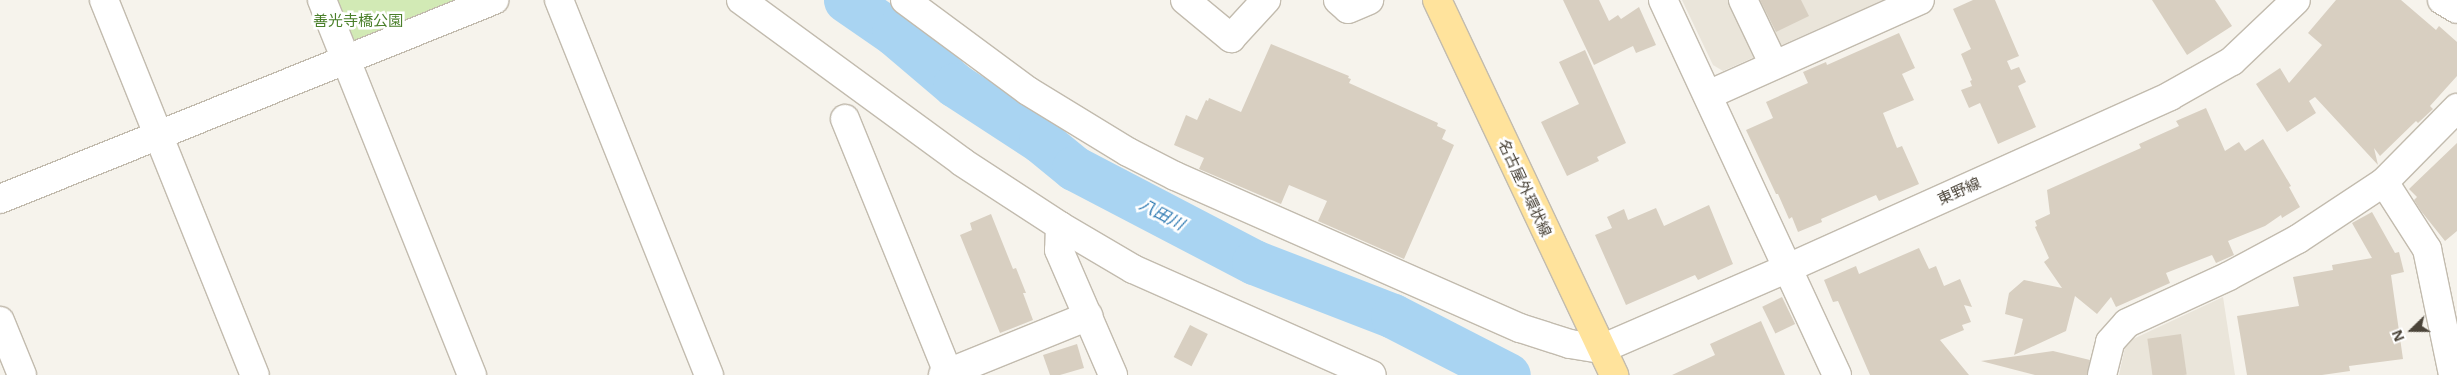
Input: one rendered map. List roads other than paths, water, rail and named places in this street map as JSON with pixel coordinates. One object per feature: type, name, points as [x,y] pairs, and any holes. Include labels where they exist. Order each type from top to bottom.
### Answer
[{"type":"main road","name":"名古屋外環状線","points":[[1437,0],[1609,366]]},
{"type":"street","points":[[104,0],[160,135],[255,375]]},
{"type":"street","points":[[322,0],[472,375]]},
{"type":"street","points":[[0,199],[346,58],[494,0]]},
{"type":"street","points":[[559,0],[709,375]]},
{"type":"street","points":[[741,0],[962,162],[1060,226],[1133,268],[1372,375]]},
{"type":"street","points":[[905,0],[1028,91],[1128,152],[1159,168],[1520,328],[1570,344],[1609,366]]},
{"type":"street","points":[[1185,0],[1231,38],[1266,0]]},
{"type":"street","points":[[1338,0],[1348,9],[1369,0]]},
{"type":"street","points":[[1663,0],[1837,375]]},
{"type":"street","points":[[1743,0],[1774,65]]},
{"type":"street","points":[[1708,95],[1774,65],[1878,8],[1920,0]]},
{"type":"street","name":"東野線","points":[[1609,366],[1788,268],[2170,96],[2232,61],[2296,0]]},
{"type":"street","points":[[2442,0],[2457,9]]},
{"type":"street","points":[[2102,375],[2110,342],[2126,324],[2229,276],[2298,239],[2384,182],[2457,108]]},
{"type":"street","points":[[845,119],[947,374],[1088,316]]},
{"type":"street","points":[[2384,182],[2428,249],[2452,375]]},
{"type":"street","points":[[1060,226],[1059,250],[1114,375]]},
{"type":"street","points":[[0,321],[22,375]]},
{"type":"waterway","name":"八田川","points":[[846,0],[894,33],[955,85],[1041,141],[1074,168],[1254,262],[1393,316],[1508,375]]},
{"type":"park label","name":"善光寺橋公園","points":[[358,21]]}]
